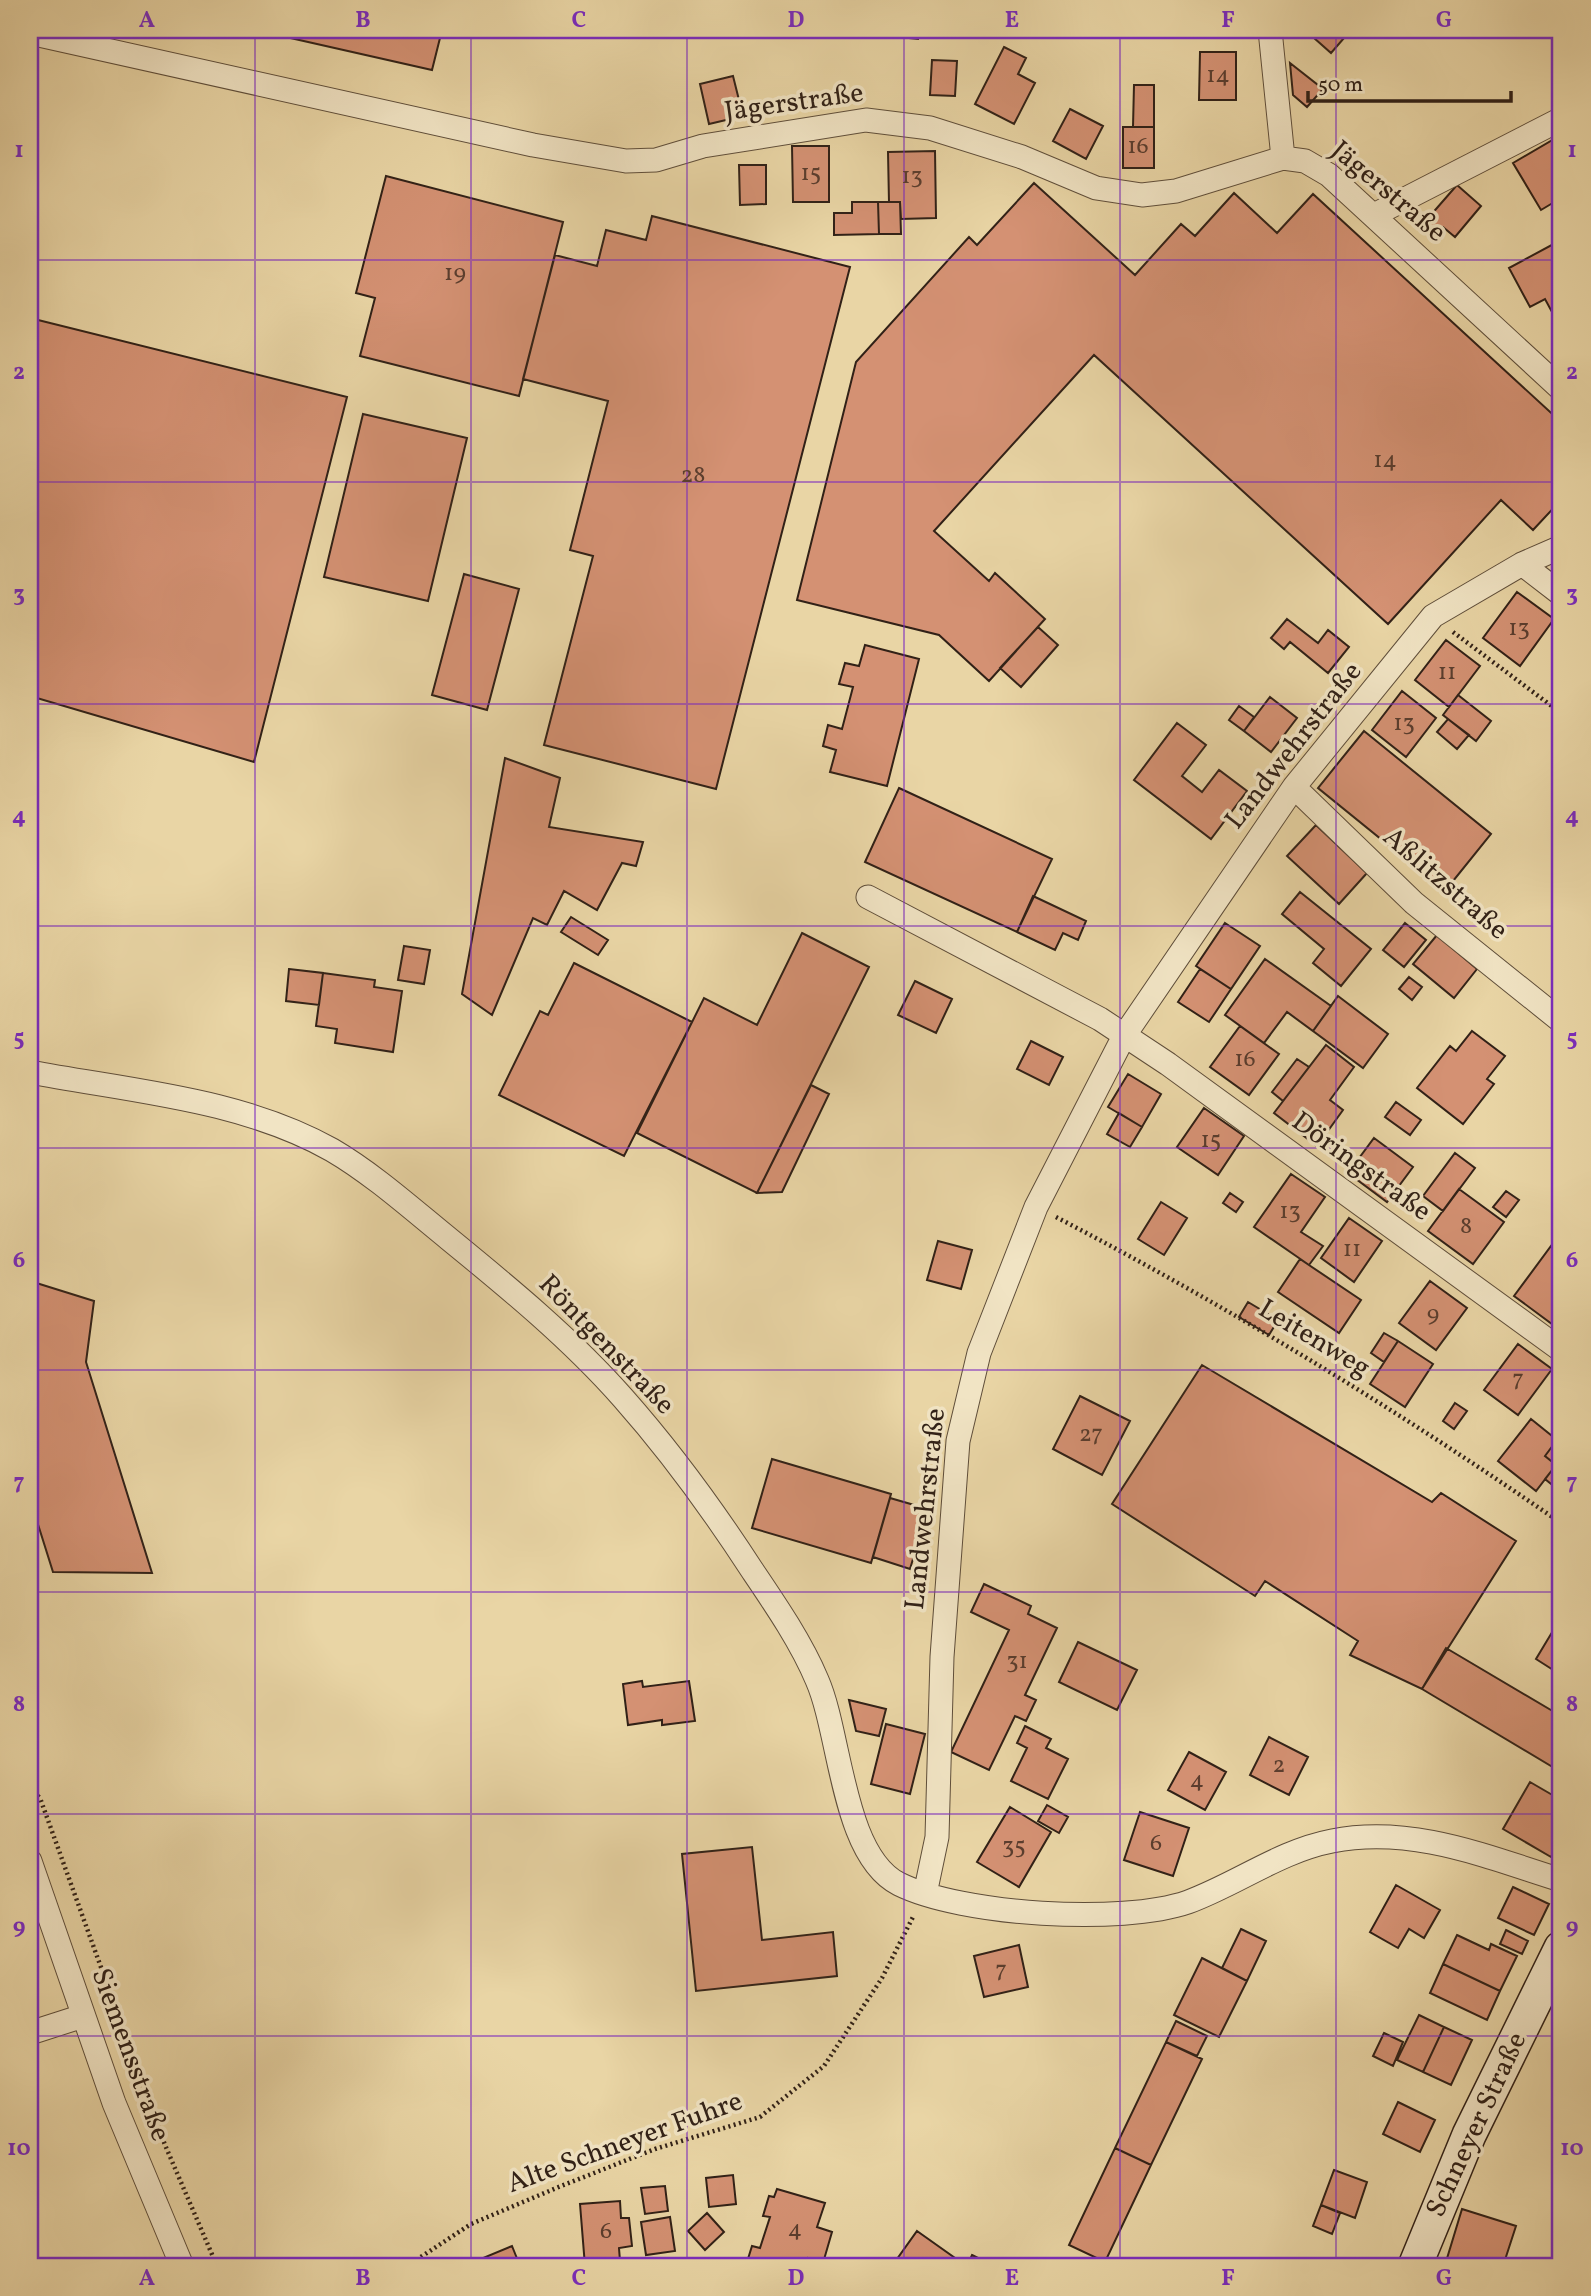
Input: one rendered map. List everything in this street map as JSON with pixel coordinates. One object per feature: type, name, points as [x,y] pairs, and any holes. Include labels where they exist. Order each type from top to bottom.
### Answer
[{"type":"street","points":[[1270,30],[1283,158]]},
{"type":"street","name":"Jägerstraße","points":[[30,33],[533,145],[626,161],[656,160],[716,144],[866,120],[930,128],[1022,157],[1096,188],[1142,195],[1176,191],[1283,158],[1305,161],[1329,175],[1374,215],[1561,389]]},
{"type":"street","points":[[1374,215],[1561,119]]},
{"type":"street","name":"Landwehrstraße","points":[[925,1894],[937,1837],[942,1657],[958,1441],[979,1353],[1037,1207],[1124,1037],[1294,787],[1433,617],[1522,564],[1561,547]]},
{"type":"street","points":[[1522,564],[1561,594]]},
{"type":"street","name":"Aßlitzstraße","points":[[1294,787],[1414,903],[1561,1021]]},
{"type":"street","points":[[868,897],[1100,1018],[1124,1037]]},
{"type":"street","name":"Döringstraße","points":[[1124,1037],[1168,1064],[1561,1350]]},
{"type":"street","name":"Röntgenstraße","points":[[30,1072],[242,1111],[332,1150],[416,1212],[517,1294],[622,1396],[719,1519],[770,1597],[818,1681],[860,1840],[877,1867],[896,1883],[962,1905],[1042,1912],[1118,1913],[1157,1910],[1189,1901],[1297,1851],[1332,1841],[1375,1837],[1413,1838],[1450,1845],[1561,1880]]},
{"type":"street","name":"Siemensstraße","points":[[30,1861],[114,2103],[182,2266]]},
{"type":"street","name":"Schneyer Straße","points":[[1415,2266],[1469,2135],[1560,1952]]},
{"type":"street","points":[[30,2033],[83,2016]]},
{"type":"path","points":[[1433,617],[1561,713]]},
{"type":"path","name":"Leitenweg","points":[[1037,1207],[1150,1266],[1304,1357],[1445,1443],[1561,1523]]},
{"type":"path","points":[[30,1788],[40,1798],[165,2145],[217,2266]]},
{"type":"path","name":"Alte Schneyer Fuhre","points":[[407,2266],[471,2224],[561,2186],[655,2149],[760,2117],[824,2066],[883,1979],[925,1894]]},
{"type":"building","points":[[255,30],[442,30],[432,70]]},
{"type":"building","points":[[889,30],[919,30],[918,39],[889,36]]},
{"type":"building","points":[[1305,30],[1351,30],[1331,53]]},
{"type":"building","points":[[1004,47],[1026,58],[1018,74],[1035,83],[1014,124],[975,104]]},
{"type":"building","points":[[1200,52],[1236,52],[1236,100],[1199,100]]},
{"type":"building","points":[[932,60],[957,61],[955,96],[930,95]]},
{"type":"building","points":[[1290,63],[1323,89],[1307,107],[1293,95]]},
{"type":"building","points":[[733,76],[743,116],[709,124],[700,84]]},
{"type":"building","points":[[1134,85],[1154,85],[1154,127],[1133,127]]},
{"type":"building","points":[[1070,109],[1103,126],[1086,159],[1053,141]]},
{"type":"building","points":[[1123,127],[1154,127],[1154,168],[1123,168]]},
{"type":"building","points":[[1561,135],[1561,198],[1541,210],[1513,163]]},
{"type":"building","points":[[792,146],[829,146],[829,202],[793,202]]},
{"type":"building","points":[[935,151],[936,218],[901,219],[900,202],[889,202],[888,152]]},
{"type":"building","points":[[739,165],[766,165],[766,204],[740,205]]},
{"type":"building","points":[[386,176],[563,222],[519,396],[360,356],[375,298],[356,293]]},
{"type":"building","points":[[1034,183],[1135,275],[1181,224],[1195,236],[1234,193],[1277,233],[1313,194],[1561,422],[1561,500],[1533,530],[1501,500],[1388,624],[1094,355],[934,531],[989,581],[995,573],[1045,619],[989,681],[939,635],[797,600],[856,362],[969,237],[977,245]]},
{"type":"building","points":[[1457,185],[1481,206],[1455,237],[1443,227],[1435,235],[1423,224]]},
{"type":"building","points":[[852,202],[878,202],[879,234],[834,235],[834,213],[852,213]]},
{"type":"building","points":[[878,202],[900,202],[901,234],[879,234]]},
{"type":"building","points":[[652,216],[850,267],[716,789],[544,745],[593,556],[570,550],[608,401],[523,379],[555,255],[597,266],[606,230],[646,240]]},
{"type":"building","points":[[1561,240],[1561,321],[1558,323],[1545,299],[1530,307],[1509,268]]},
{"type":"building","points":[[30,318],[347,397],[254,762],[30,696]]},
{"type":"building","points":[[363,414],[467,438],[428,601],[324,577]]},
{"type":"building","points":[[464,574],[519,589],[487,710],[432,695]]},
{"type":"building","points":[[1517,592],[1554,619],[1520,666],[1483,638]]},
{"type":"building","points":[[1287,619],[1318,643],[1328,630],[1349,647],[1328,673],[1290,642],[1284,649],[1271,638]]},
{"type":"building","points":[[1038,627],[1058,645],[1021,687],[1000,668]]},
{"type":"building","points":[[1446,640],[1480,666],[1449,707],[1415,680]]},
{"type":"building","points":[[865,645],[919,659],[887,786],[830,772],[836,750],[823,746],[828,725],[842,729],[853,687],[839,684],[845,663],[859,666]]},
{"type":"building","points":[[1561,660],[1561,676],[1553,670]]},
{"type":"building","points":[[1402,691],[1436,718],[1406,757],[1372,730]]},
{"type":"building","points":[[1458,695],[1491,721],[1476,741],[1443,715]]},
{"type":"building","points":[[1270,697],[1297,718],[1271,752],[1244,731]]},
{"type":"building","points":[[1239,706],[1254,717],[1244,731],[1229,720]]},
{"type":"building","points":[[1448,719],[1469,735],[1457,749],[1437,732]]},
{"type":"building","points":[[1177,723],[1206,745],[1182,776],[1202,792],[1219,770],[1247,791],[1211,839],[1134,780]]},
{"type":"building","points":[[1364,731],[1491,834],[1445,891],[1318,788]]},
{"type":"building","points":[[505,758],[560,778],[549,827],[643,842],[636,866],[622,863],[597,910],[564,891],[547,925],[533,918],[492,1015],[462,994]]},
{"type":"building","points":[[899,788],[1052,859],[1017,932],[865,862]]},
{"type":"building","points":[[1316,825],[1367,873],[1339,904],[1287,856]]},
{"type":"building","points":[[1300,892],[1371,949],[1341,986],[1313,963],[1324,949],[1282,914]]},
{"type":"building","points":[[1033,896],[1086,921],[1078,940],[1063,933],[1055,950],[1017,932]]},
{"type":"building","points":[[571,917],[608,940],[598,955],[561,932]]},
{"type":"building","points":[[1225,923],[1260,946],[1231,989],[1196,966]]},
{"type":"building","points":[[1405,923],[1426,940],[1404,967],[1383,950]]},
{"type":"building","points":[[802,933],[869,967],[757,1193],[637,1133],[704,998],[757,1025]]},
{"type":"building","points":[[1437,935],[1477,969],[1454,998],[1413,964]]},
{"type":"building","points":[[404,946],[430,950],[424,984],[398,980]]},
{"type":"building","points":[[1265,959],[1331,1006],[1313,1031],[1287,1012],[1264,1043],[1225,1015]]},
{"type":"building","points":[[574,963],[692,1022],[624,1156],[499,1095],[540,1011],[548,1015]]},
{"type":"building","points":[[289,969],[323,973],[319,1005],[286,1001]]},
{"type":"building","points":[[1200,969],[1231,989],[1209,1022],[1178,1002]]},
{"type":"building","points":[[323,973],[375,980],[374,987],[402,991],[393,1052],[335,1043],[337,1029],[316,1026]]},
{"type":"building","points":[[1409,977],[1422,987],[1412,1000],[1399,989]]},
{"type":"building","points":[[915,981],[952,999],[936,1033],[898,1015]]},
{"type":"building","points":[[1338,996],[1388,1034],[1363,1068],[1313,1031]]},
{"type":"building","points":[[1240,1026],[1279,1054],[1249,1095],[1210,1067]]},
{"type":"building","points":[[1472,1031],[1505,1056],[1487,1079],[1494,1084],[1463,1124],[1417,1088],[1450,1046],[1456,1051]]},
{"type":"building","points":[[1031,1041],[1063,1057],[1049,1085],[1017,1069]]},
{"type":"building","points":[[1326,1045],[1354,1067],[1330,1100],[1343,1110],[1317,1146],[1274,1113]]},
{"type":"building","points":[[1297,1059],[1309,1067],[1283,1101],[1272,1092]]},
{"type":"building","points":[[1128,1074],[1161,1094],[1142,1127],[1108,1107]]},
{"type":"building","points":[[811,1085],[829,1094],[782,1192],[757,1193]]},
{"type":"building","points":[[1396,1102],[1421,1120],[1410,1135],[1385,1117]]},
{"type":"building","points":[[1204,1108],[1244,1136],[1218,1175],[1177,1147]]},
{"type":"building","points":[[1119,1113],[1142,1127],[1130,1147],[1107,1134]]},
{"type":"building","points":[[1374,1138],[1413,1167],[1387,1202],[1348,1173]]},
{"type":"building","points":[[1455,1153],[1475,1168],[1443,1211],[1423,1196]]},
{"type":"building","points":[[1291,1174],[1325,1197],[1301,1232],[1323,1246],[1309,1265],[1254,1227]]},
{"type":"building","points":[[1459,1189],[1504,1222],[1473,1264],[1428,1231]]},
{"type":"building","points":[[1506,1191],[1519,1200],[1506,1217],[1493,1207]]},
{"type":"building","points":[[1230,1193],[1243,1202],[1236,1212],[1223,1203]]},
{"type":"building","points":[[1161,1202],[1187,1218],[1164,1255],[1138,1239]]},
{"type":"building","points":[[1349,1218],[1382,1241],[1354,1282],[1321,1258]]},
{"type":"building","points":[[938,1241],[972,1250],[961,1289],[927,1280]]},
{"type":"building","points":[[1551,1246],[1561,1254],[1561,1261],[1556,1269],[1561,1273],[1561,1320],[1556,1327],[1514,1296]]},
{"type":"building","points":[[1300,1259],[1361,1300],[1339,1333],[1278,1292]]},
{"type":"building","points":[[30,1281],[94,1301],[86,1362],[152,1573],[53,1572],[30,1499]]},
{"type":"building","points":[[1430,1281],[1467,1308],[1436,1350],[1399,1323]]},
{"type":"building","points":[[1248,1302],[1278,1320],[1269,1335],[1239,1317]]},
{"type":"building","points":[[1384,1333],[1398,1341],[1384,1362],[1371,1353]]},
{"type":"building","points":[[1398,1341],[1433,1364],[1405,1407],[1370,1384]]},
{"type":"building","points":[[1518,1344],[1552,1369],[1518,1415],[1484,1390]]},
{"type":"building","points":[[1202,1365],[1432,1502],[1441,1493],[1516,1541],[1422,1689],[1350,1655],[1358,1641],[1265,1581],[1255,1596],[1112,1504]]},
{"type":"building","points":[[1080,1396],[1130,1421],[1102,1475],[1053,1449]]},
{"type":"building","points":[[1455,1403],[1467,1411],[1454,1429],[1443,1421]]},
{"type":"building","points":[[1531,1419],[1557,1440],[1545,1456],[1556,1465],[1536,1491],[1498,1461]]},
{"type":"building","points":[[1557,1440],[1561,1443],[1561,1492],[1545,1479],[1556,1465],[1545,1456]]},
{"type":"building","points":[[772,1459],[891,1494],[871,1563],[752,1528]]},
{"type":"building","points":[[890,1498],[928,1509],[910,1569],[873,1557]]},
{"type":"building","points":[[984,1584],[1031,1606],[1028,1614],[1057,1628],[1025,1695],[1036,1700],[1026,1721],[1015,1716],[989,1770],[951,1752],[1009,1630],[971,1612]]},
{"type":"building","points":[[1561,1620],[1561,1675],[1536,1659]]},
{"type":"building","points":[[1078,1642],[1137,1670],[1117,1710],[1059,1682]]},
{"type":"building","points":[[1446,1648],[1561,1716],[1561,1772],[1422,1689]]},
{"type":"building","points":[[642,1681],[643,1687],[689,1681],[695,1721],[662,1725],[662,1720],[628,1725],[623,1684]]},
{"type":"building","points":[[849,1700],[886,1709],[879,1736],[856,1731]]},
{"type":"building","points":[[886,1724],[925,1734],[910,1794],[871,1784]]},
{"type":"building","points":[[1025,1726],[1051,1739],[1046,1748],[1068,1759],[1048,1799],[1011,1781],[1027,1748],[1017,1743]]},
{"type":"building","points":[[1269,1737],[1308,1757],[1289,1795],[1250,1775]]},
{"type":"building","points":[[1189,1752],[1226,1772],[1205,1810],[1168,1790]]},
{"type":"building","points":[[1530,1782],[1561,1800],[1561,1850],[1557,1847],[1551,1857],[1503,1829]]},
{"type":"building","points":[[1047,1805],[1068,1817],[1059,1833],[1038,1821]]},
{"type":"building","points":[[1010,1807],[1051,1832],[1019,1887],[977,1862]]},
{"type":"building","points":[[1140,1812],[1189,1828],[1173,1876],[1124,1860]]},
{"type":"building","points":[[752,1847],[762,1940],[833,1932],[837,1976],[696,1991],[682,1854]]},
{"type":"building","points":[[1396,1885],[1440,1910],[1424,1938],[1409,1929],[1398,1948],[1370,1932]]},
{"type":"building","points":[[1513,1887],[1549,1904],[1534,1935],[1498,1918]]},
{"type":"building","points":[[1241,1929],[1266,1941],[1247,1981],[1222,1968]]},
{"type":"building","points":[[1506,1930],[1528,1941],[1522,1954],[1500,1944]]},
{"type":"building","points":[[1457,1935],[1489,1950],[1491,1944],[1517,1956],[1500,1991],[1443,1964]]},
{"type":"building","points":[[1019,1945],[1028,1987],[984,1997],[974,1956]]},
{"type":"building","points":[[1202,1958],[1247,1981],[1219,2037],[1174,2015]]},
{"type":"building","points":[[1443,1964],[1500,1991],[1487,2020],[1430,1993]]},
{"type":"building","points":[[1419,2015],[1444,2027],[1423,2072],[1397,2060]]},
{"type":"building","points":[[1176,2021],[1207,2036],[1197,2056],[1166,2042]]},
{"type":"building","points":[[1444,2027],[1472,2040],[1451,2085],[1423,2072]]},
{"type":"building","points":[[1384,2033],[1403,2042],[1393,2066],[1373,2056]]},
{"type":"building","points":[[1561,2036],[1561,2056],[1553,2052]]},
{"type":"building","points":[[1166,2042],[1202,2059],[1151,2165],[1115,2148]]},
{"type":"building","points":[[1398,2102],[1435,2120],[1420,2152],[1383,2134]]},
{"type":"building","points":[[1115,2148],[1151,2165],[1105,2262],[1069,2245]]},
{"type":"building","points":[[1334,2170],[1367,2182],[1355,2218],[1321,2205]]},
{"type":"building","points":[[733,2175],[736,2204],[709,2207],[706,2178]]},
{"type":"building","points":[[665,2186],[668,2211],[645,2214],[641,2188]]},
{"type":"building","points":[[777,2189],[825,2203],[817,2227],[832,2232],[823,2263],[808,2258],[805,2266],[753,2266],[747,2262],[752,2246],[760,2248],[770,2217],[763,2216],[769,2196],[774,2197]]},
{"type":"building","points":[[620,2201],[621,2218],[629,2218],[632,2246],[619,2248],[620,2261],[585,2266],[580,2204]]},
{"type":"building","points":[[1321,2205],[1340,2213],[1332,2234],[1313,2226]]},
{"type":"building","points":[[1462,2209],[1516,2226],[1503,2266],[1445,2265]]},
{"type":"building","points":[[707,2213],[724,2232],[705,2250],[688,2231]]},
{"type":"building","points":[[670,2217],[675,2251],[646,2255],[641,2222]]},
{"type":"building","points":[[917,2231],[955,2258],[949,2266],[892,2266]]},
{"type":"building","points":[[512,2246],[520,2266],[472,2266],[471,2263]]},
{"type":"building","points":[[972,2255],[994,2266],[967,2266]]}]
